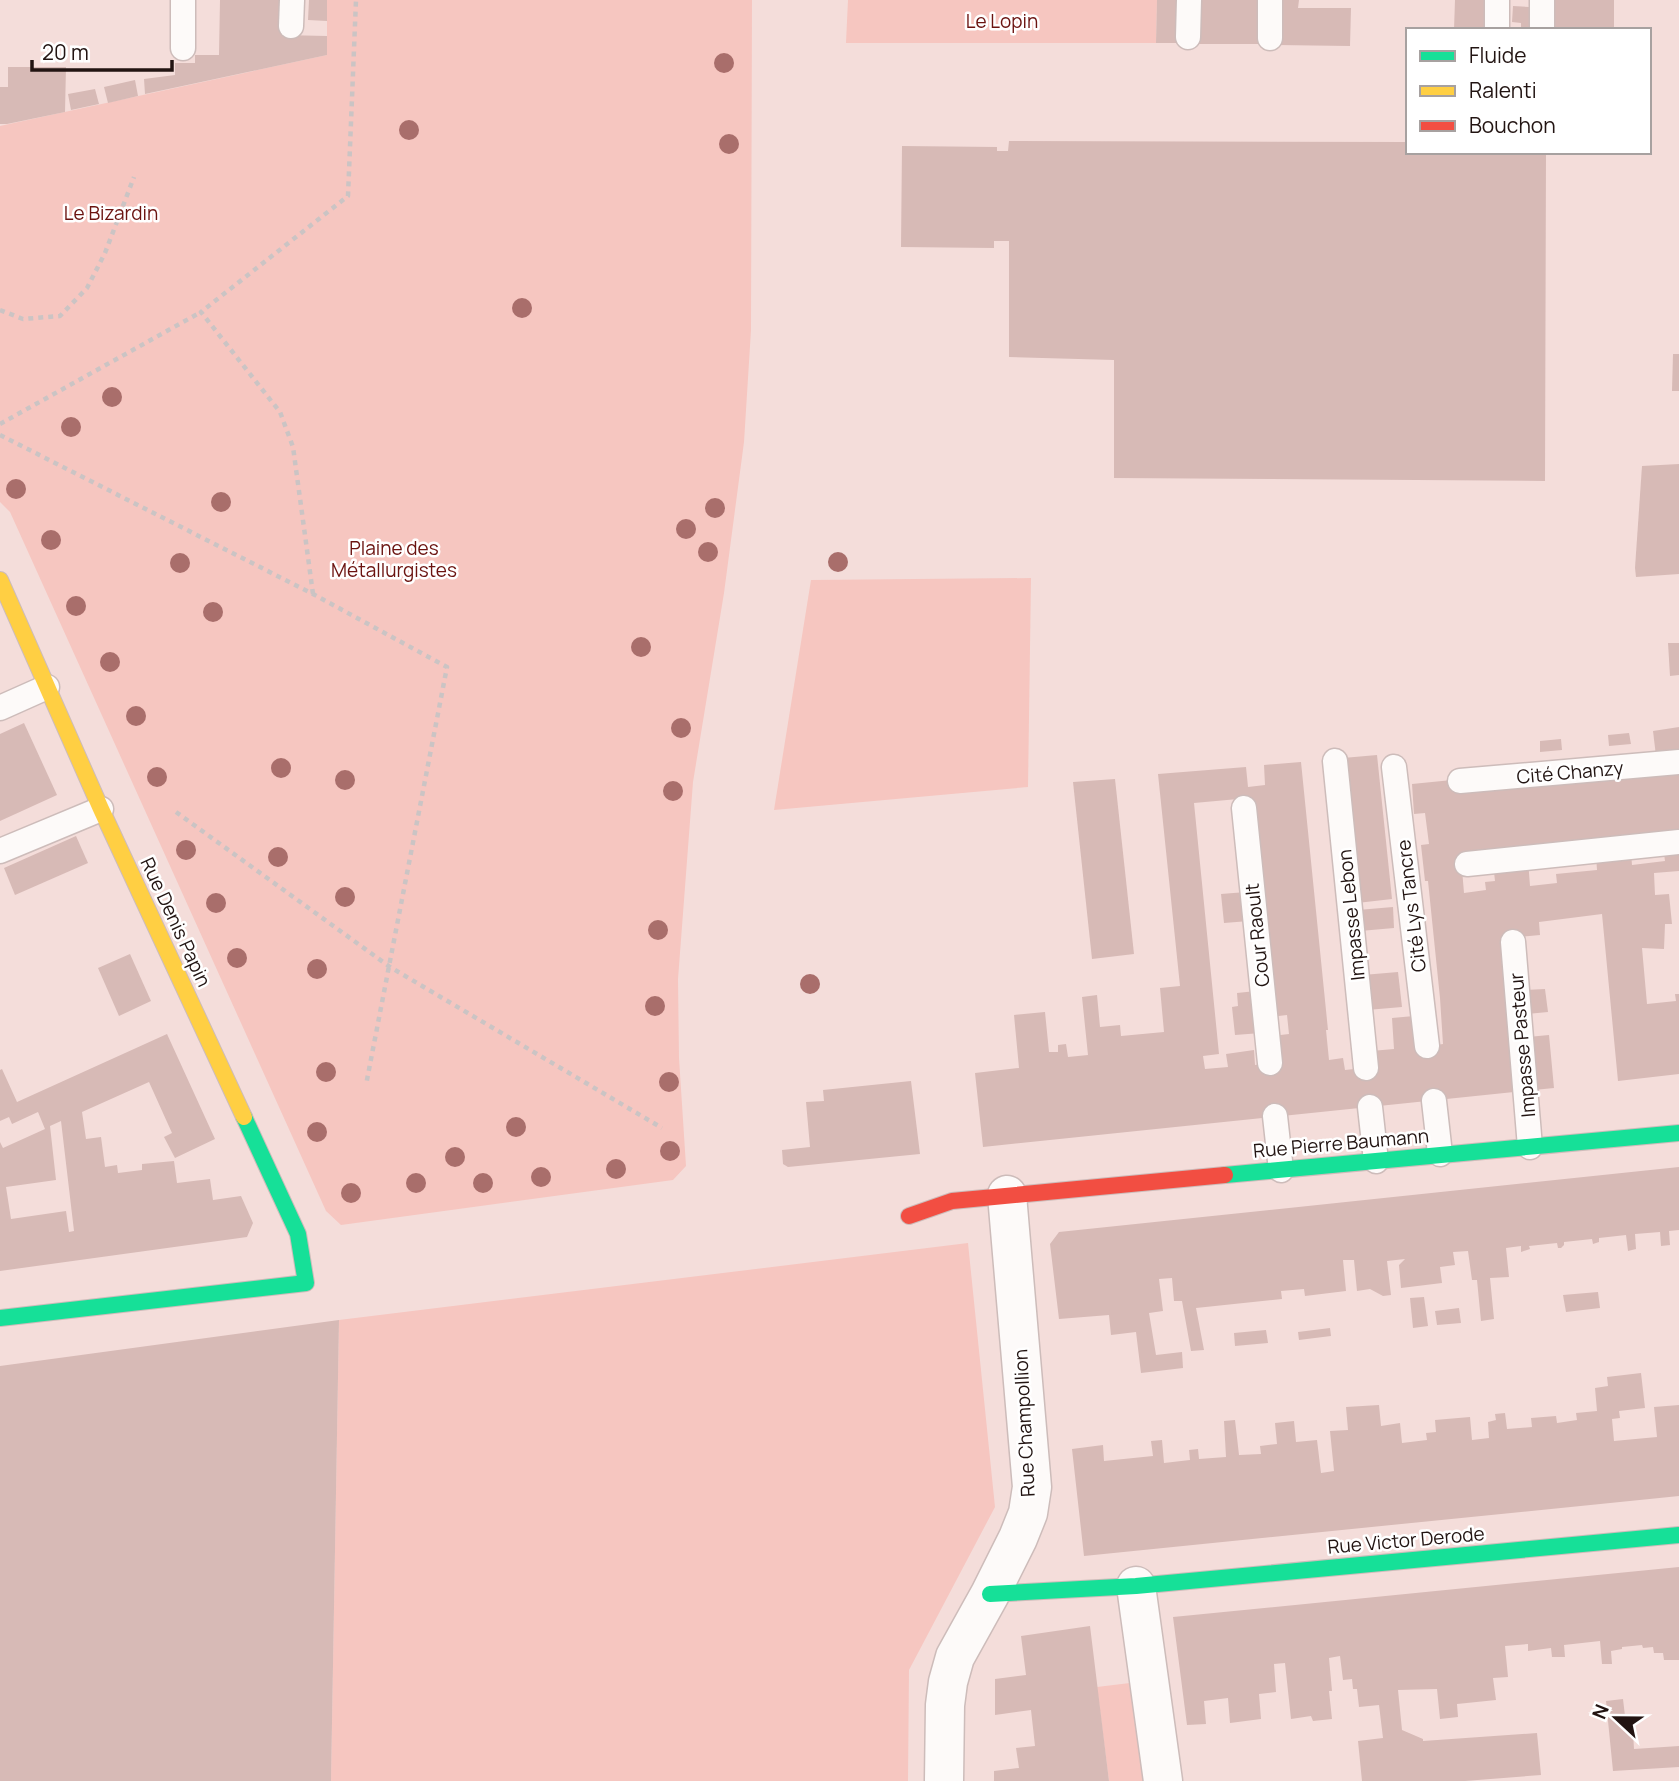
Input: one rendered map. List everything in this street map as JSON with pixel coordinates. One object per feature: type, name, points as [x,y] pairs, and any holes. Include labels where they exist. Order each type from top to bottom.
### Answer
[{"type":"street","name":"Rue Denis Papin","points":[[0,580],[101,809],[298,1234],[306,1283],[0,1318]]},
{"type":"street","name":"Rue Pierre Baumann","points":[[909,1216],[952,1201],[1007,1195],[1679,1133]]},
{"type":"street","name":"Rue Champollion","points":[[944,1781],[945,1705],[955,1657],[1018,1538],[1028,1513],[1031,1487],[1007,1195]]},
{"type":"street","name":"Rue Victor Derode","points":[[1136,1586],[1679,1535]]},
{"type":"street","points":[[990,1594],[1136,1586],[1163,1781]]},
{"type":"lane","points":[[183,0],[183,48]]},
{"type":"lane","points":[[291,26],[292,0]]},
{"type":"lane","points":[[1188,37],[1189,0]]},
{"type":"lane","points":[[1270,0],[1270,38]]},
{"type":"lane","points":[[1497,0],[1497,28]]},
{"type":"lane","points":[[1542,0],[1542,28]]},
{"type":"lane","points":[[0,708],[47,687]]},
{"type":"lane","name":"Impasse Lebon","points":[[1335,761],[1366,1068]]},
{"type":"lane","name":"Cité Chanzy","points":[[1460,782],[1679,762]]},
{"type":"lane","name":"Cité Lys Tancre","points":[[1394,767],[1427,1046]]},
{"type":"lane","name":"Cour Raoult","points":[[1244,808],[1270,1063]]},
{"type":"lane","points":[[0,851],[101,809]]},
{"type":"lane","points":[[1467,863],[1679,842]]},
{"type":"lane","name":"Impasse Pasteur","points":[[1513,942],[1530,1147]]},
{"type":"lane","points":[[1434,1101],[1440,1154]]},
{"type":"lane","points":[[1370,1107],[1376,1161]]},
{"type":"lane","points":[[1275,1116],[1281,1170]]},
{"type":"path","points":[[0,424],[201,312],[348,197],[356,0]]},
{"type":"path","points":[[0,310],[23,319],[60,316],[87,288],[134,177]]},
{"type":"path","points":[[201,312],[281,412],[293,447],[313,594]]},
{"type":"path","points":[[0,435],[313,594],[447,667],[366,1085]]},
{"type":"path","points":[[176,812],[390,967],[662,1128]]},
{"type":"green space","name":"Plaine des Métallurgistes","points":[[327,0],[752,0],[751,330],[744,442],[724,593],[693,782],[678,979],[679,1058],[686,1166],[673,1180],[341,1225],[326,1211],[10,512],[0,502],[0,126],[327,55]]},
{"type":"green space","name":"Le Lopin","points":[[848,0],[1157,0],[1156,43],[846,43]]},
{"type":"green space","points":[[1031,578],[1028,787],[774,810],[811,580]]},
{"type":"green space","points":[[968,1243],[995,1507],[909,1670],[908,1781],[331,1781],[339,1320]]},
{"type":"green space","points":[[1138,1682],[1150,1781],[1109,1781],[1097,1687]]},
{"type":"building","points":[[220,0],[283,0],[283,35],[327,36],[327,55],[145,94],[144,79],[175,75],[175,63],[195,63],[195,55],[219,55]]},
{"type":"building","points":[[309,0],[327,0],[327,21],[308,20]]},
{"type":"building","points":[[1157,0],[1177,0],[1176,43],[1156,43]]},
{"type":"building","points":[[1197,0],[1260,0],[1259,44],[1197,44]]},
{"type":"building","points":[[1279,0],[1299,0],[1298,8],[1351,8],[1350,46],[1277,45]]},
{"type":"building","points":[[1455,0],[1493,0],[1493,28],[1454,28]]},
{"type":"building","points":[[1551,0],[1614,0],[1614,28],[1551,28]]},
{"type":"building","points":[[1513,6],[1529,7],[1534,28],[1521,28],[1521,23],[1512,22]]},
{"type":"building","points":[[8,67],[66,67],[65,112],[0,124],[0,87],[8,87]]},
{"type":"building","points":[[135,80],[138,96],[108,103],[104,87]]},
{"type":"building","points":[[95,89],[99,104],[71,110],[68,94]]},
{"type":"building","points":[[1009,141],[1406,142],[1406,154],[1546,154],[1545,481],[1114,478],[1114,360],[1009,357],[1009,241],[994,241],[994,248],[901,247],[902,146],[997,147],[997,151],[1008,151]]},
{"type":"building","points":[[1673,354],[1679,354],[1679,391],[1672,391]]},
{"type":"building","points":[[1679,464],[1679,574],[1636,577],[1642,466]]},
{"type":"building","points":[[1668,643],[1679,643],[1679,675],[1670,676]]},
{"type":"building","points":[[24,723],[57,795],[0,821],[0,734]]},
{"type":"building","points":[[1679,727],[1679,755],[1656,756],[1653,731]]},
{"type":"building","points":[[1629,733],[1631,744],[1609,746],[1608,735]]},
{"type":"building","points":[[1561,739],[1562,750],[1540,752],[1540,741]]},
{"type":"building","points":[[1377,755],[1392,899],[1357,903],[1343,758]]},
{"type":"building","points":[[1301,762],[1329,1060],[1343,1058],[1345,1070],[1373,1067],[1371,1051],[1394,1049],[1392,1018],[1414,1016],[1418,1048],[1443,1044],[1428,881],[1425,881],[1421,845],[1429,844],[1425,813],[1414,814],[1412,784],[1452,780],[1453,791],[1679,768],[1679,835],[1461,857],[1464,893],[1486,890],[1485,882],[1495,881],[1493,863],[1528,860],[1530,886],[1557,883],[1556,874],[1597,870],[1596,856],[1631,853],[1632,865],[1665,861],[1663,847],[1679,845],[1679,871],[1654,873],[1655,895],[1669,894],[1672,924],[1665,924],[1664,949],[1642,948],[1647,1004],[1676,1001],[1675,994],[1679,994],[1679,1074],[1618,1081],[1602,914],[1539,922],[1540,935],[1507,938],[1514,1092],[983,1147],[975,1073],[1019,1068],[1014,1015],[1045,1012],[1049,1052],[1058,1052],[1058,1045],[1066,1044],[1068,1057],[1088,1055],[1082,997],[1097,995],[1100,1027],[1120,1025],[1121,1036],[1164,1032],[1160,988],[1180,986],[1158,774],[1246,767],[1248,787],[1265,785],[1264,765]],"holes":[[[1249,798],[1270,1017],[1287,1015],[1289,1034],[1272,1036],[1270,1063],[1255,1065],[1254,1050],[1226,1054],[1228,1067],[1205,1069],[1203,1056],[1219,1054],[1194,803]]]},
{"type":"building","points":[[1115,779],[1134,954],[1092,959],[1073,782]]},
{"type":"building","points":[[76,836],[88,863],[15,895],[4,868]]},
{"type":"building","points":[[1246,892],[1249,921],[1224,923],[1221,894]]},
{"type":"building","points":[[1393,907],[1394,928],[1360,931],[1358,910]]},
{"type":"building","points":[[130,954],[151,1001],[119,1016],[98,968]]},
{"type":"building","points":[[1398,972],[1402,1007],[1367,1010],[1363,975]]},
{"type":"building","points":[[1545,989],[1548,1012],[1527,1014],[1525,990]]},
{"type":"building","points":[[1256,991],[1261,1033],[1235,1035],[1232,1007],[1238,1006],[1237,993]]},
{"type":"building","points":[[167,1034],[215,1139],[175,1158],[164,1137],[172,1133],[149,1082],[82,1112],[86,1139],[101,1137],[105,1167],[117,1165],[118,1173],[142,1170],[142,1164],[174,1161],[177,1183],[210,1179],[213,1200],[241,1196],[253,1223],[247,1237],[0,1271],[0,1142],[3,1148],[45,1129],[38,1112],[12,1124],[9,1117],[0,1121],[2,1069],[17,1102]],"holes":[[[61,1121],[74,1231],[69,1232],[66,1211],[11,1219],[6,1187],[56,1180],[50,1126]]]},
{"type":"building","points":[[1549,1035],[1554,1088],[1534,1090],[1528,1037]]},
{"type":"building","points":[[911,1081],[920,1154],[788,1167],[783,1164],[782,1150],[810,1147],[806,1102],[824,1101],[823,1090]]},
{"type":"building","points":[[1679,1167],[1679,1230],[1669,1231],[1670,1245],[1661,1246],[1660,1232],[1635,1234],[1636,1249],[1628,1251],[1626,1235],[1599,1238],[1599,1242],[1593,1244],[1592,1239],[1564,1242],[1561,1248],[1558,1248],[1557,1243],[1529,1246],[1530,1249],[1521,1252],[1521,1246],[1506,1248],[1509,1277],[1490,1278],[1494,1319],[1481,1321],[1477,1280],[1472,1280],[1468,1251],[1453,1252],[1455,1265],[1440,1267],[1442,1283],[1401,1288],[1399,1265],[1405,1259],[1387,1261],[1391,1295],[1383,1296],[1370,1289],[1357,1291],[1354,1260],[1343,1260],[1346,1291],[1305,1296],[1304,1289],[1281,1291],[1282,1299],[1196,1308],[1204,1350],[1191,1351],[1182,1301],[1174,1301],[1172,1278],[1159,1279],[1163,1311],[1149,1313],[1156,1355],[1182,1352],[1183,1368],[1141,1373],[1136,1332],[1111,1335],[1109,1315],[1059,1319],[1050,1244],[1059,1232]]},
{"type":"building","points":[[1598,1292],[1600,1308],[1566,1312],[1563,1295]]},
{"type":"building","points":[[1424,1297],[1428,1326],[1413,1328],[1410,1298]]},
{"type":"building","points":[[1459,1308],[1461,1323],[1437,1325],[1435,1311]]},
{"type":"building","points":[[339,1320],[331,1781],[0,1781],[0,1366]]},
{"type":"building","points":[[1330,1328],[1331,1336],[1299,1340],[1298,1332]]},
{"type":"building","points":[[1266,1330],[1268,1343],[1235,1346],[1234,1333]]},
{"type":"building","points":[[1641,1373],[1645,1408],[1619,1411],[1620,1418],[1612,1419],[1614,1441],[1657,1437],[1654,1407],[1679,1405],[1679,1496],[1084,1556],[1072,1449],[1103,1445],[1104,1461],[1153,1456],[1151,1441],[1162,1440],[1164,1463],[1190,1460],[1189,1450],[1198,1449],[1199,1459],[1226,1457],[1224,1421],[1235,1420],[1239,1455],[1261,1454],[1260,1446],[1277,1444],[1275,1423],[1294,1421],[1296,1442],[1317,1440],[1321,1473],[1334,1471],[1330,1431],[1348,1430],[1346,1407],[1379,1405],[1381,1426],[1400,1423],[1402,1443],[1427,1440],[1426,1433],[1436,1432],[1435,1420],[1470,1417],[1472,1440],[1489,1438],[1488,1422],[1496,1420],[1495,1414],[1505,1413],[1507,1429],[1532,1427],[1531,1418],[1556,1416],[1557,1423],[1577,1420],[1576,1413],[1597,1411],[1595,1388],[1608,1386],[1607,1377]]},
{"type":"building","points":[[1679,1567],[1679,1660],[1664,1660],[1663,1653],[1654,1653],[1653,1647],[1643,1648],[1642,1645],[1611,1651],[1612,1664],[1602,1664],[1600,1641],[1564,1645],[1565,1657],[1552,1657],[1551,1648],[1528,1651],[1528,1644],[1505,1646],[1508,1677],[1493,1678],[1496,1700],[1457,1704],[1458,1717],[1440,1719],[1437,1689],[1398,1690],[1402,1730],[1423,1741],[1537,1733],[1541,1775],[1465,1781],[1362,1781],[1358,1741],[1383,1738],[1379,1705],[1359,1707],[1357,1689],[1353,1689],[1352,1679],[1343,1680],[1340,1656],[1329,1658],[1332,1719],[1313,1721],[1311,1716],[1291,1719],[1285,1663],[1274,1664],[1276,1692],[1259,1694],[1261,1719],[1230,1723],[1228,1698],[1204,1701],[1206,1724],[1187,1725],[1173,1617]]},
{"type":"building","points":[[1090,1626],[1109,1781],[994,1781],[994,1771],[1019,1768],[1016,1748],[1035,1746],[1031,1710],[995,1715],[995,1679],[1026,1675],[1021,1636]]},
{"type":"building","points":[[1623,1699],[1627,1733],[1633,1732],[1634,1749],[1679,1746],[1679,1767],[1613,1771],[1606,1701]]},
{"type":"traffic: fast","points":[[0,1318],[306,1283],[298,1234],[244,1117]]},
{"type":"traffic: fast","points":[[1225,1175],[1679,1133]]},
{"type":"traffic: fast","points":[[990,1594],[1136,1586],[1679,1535]]},
{"type":"traffic: slow","points":[[0,580],[101,809],[244,1117]]},
{"type":"traffic: jam","points":[[909,1216],[952,1201],[1225,1175]]},
{"type":"park label","name":"Le Bizardin","points":[[111,213]]}]
